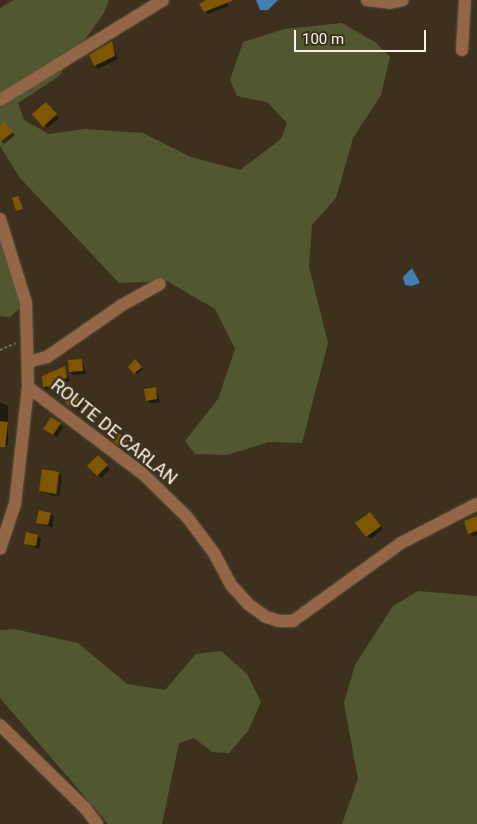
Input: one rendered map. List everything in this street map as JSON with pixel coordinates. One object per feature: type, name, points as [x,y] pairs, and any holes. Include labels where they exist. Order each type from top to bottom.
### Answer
[{"type":"street","points":[[0,100],[162,0]]},
{"type":"street","points":[[368,0],[390,3],[404,0]]},
{"type":"street","points":[[462,50],[465,0]]},
{"type":"street","points":[[0,219],[20,274],[26,303],[28,338],[28,387],[15,504],[0,549]]},
{"type":"street","points":[[28,362],[47,357],[122,305],[160,284]]},
{"type":"street","name":"ROUTE DE CARLAN","points":[[28,387],[143,474],[187,517],[214,553],[230,585],[248,604],[266,617],[279,621],[293,621],[401,543],[477,504]]},
{"type":"street","points":[[0,725],[85,808],[97,824]]},
{"type":"path","points":[[0,350],[28,338]]},
{"type":"green space","points":[[14,0],[109,0],[104,13],[58,77],[18,103],[24,120],[49,134],[85,129],[143,133],[191,157],[240,170],[281,139],[287,123],[267,102],[237,96],[230,80],[243,42],[285,29],[342,23],[375,42],[390,57],[381,95],[353,138],[336,198],[312,225],[309,267],[328,343],[302,443],[269,442],[227,455],[195,454],[185,441],[218,399],[235,349],[215,309],[167,281],[119,283],[20,178],[0,146],[0,8]]},
{"type":"green space","points":[[0,239],[10,263],[20,308],[10,317],[0,316]]},
{"type":"green space","points":[[418,591],[477,596],[477,824],[342,824],[358,779],[344,703],[355,665],[393,606]]},
{"type":"green space","points":[[14,629],[78,643],[127,684],[165,690],[196,654],[221,651],[247,674],[261,702],[248,731],[229,753],[212,752],[194,738],[179,743],[162,824],[108,824],[0,698],[0,630]]},
{"type":"water","points":[[256,0],[278,0],[268,10],[260,10]]},
{"type":"water","points":[[412,268],[420,283],[411,286],[405,285],[403,277]]},
{"type":"building","points":[[206,0],[232,1],[204,12],[199,4]]},
{"type":"building","points":[[112,41],[115,56],[94,66],[89,55]]},
{"type":"building","points":[[46,102],[57,114],[43,127],[32,114]]},
{"type":"building","points":[[5,122],[13,132],[0,142],[0,126]]},
{"type":"building","points":[[18,196],[23,209],[16,211],[12,198]]},
{"type":"building","points":[[82,359],[83,371],[69,372],[68,360]]},
{"type":"building","points":[[135,359],[142,367],[134,374],[128,367]]},
{"type":"building","points":[[65,366],[67,378],[53,381],[53,386],[43,387],[42,376]]},
{"type":"building","points":[[156,387],[157,399],[146,401],[144,389]]},
{"type":"building","points":[[72,393],[77,395],[79,400],[77,405],[72,407],[67,405],[65,400],[67,395]]},
{"type":"building","points":[[51,417],[61,423],[53,435],[43,429]]},
{"type":"building","points":[[0,421],[8,422],[5,447],[0,447]]},
{"type":"building","points":[[118,432],[127,441],[121,447],[111,440]]},
{"type":"building","points":[[98,455],[108,465],[97,476],[87,466]]},
{"type":"building","points":[[42,469],[59,472],[56,494],[39,491]]},
{"type":"building","points":[[39,510],[51,513],[48,525],[36,523]]},
{"type":"building","points":[[370,512],[381,526],[366,537],[355,523]]},
{"type":"building","points":[[477,516],[477,531],[468,534],[464,521]]},
{"type":"building","points":[[26,532],[38,535],[36,546],[24,544]]}]
